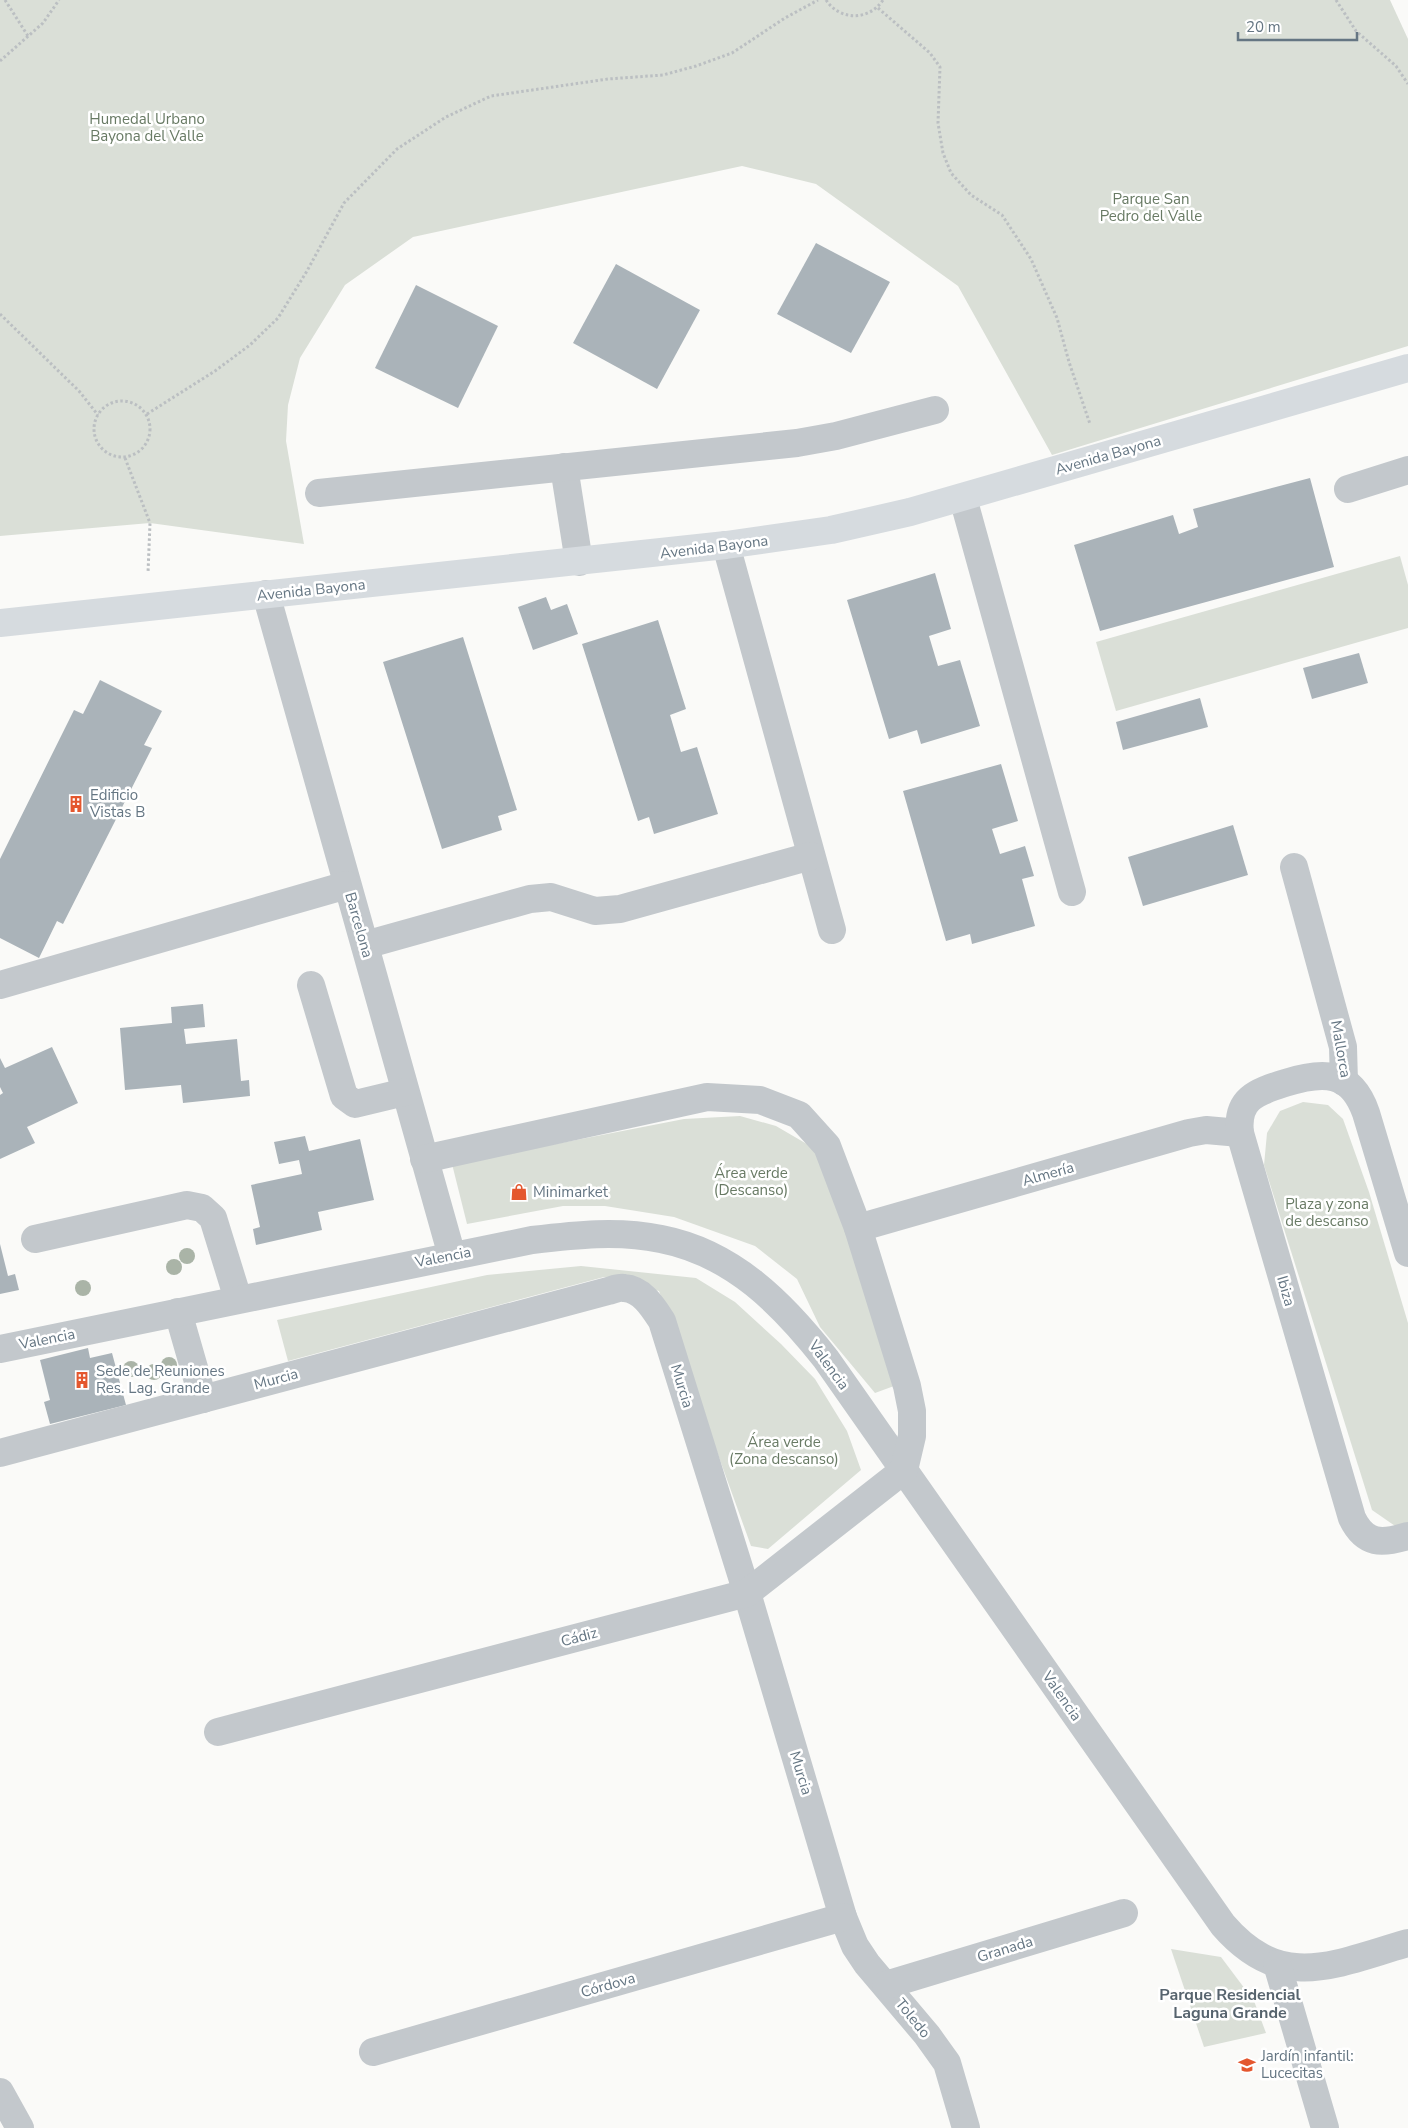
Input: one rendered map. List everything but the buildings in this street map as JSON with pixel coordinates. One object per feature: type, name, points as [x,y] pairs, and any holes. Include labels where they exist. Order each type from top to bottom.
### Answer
[{"type":"main road","name":"Avenida Bayona","points":[[0,623],[579,562],[726,545],[831,530],[963,498],[1408,368]]},
{"type":"street","points":[[320,493],[796,443],[836,436],[935,410]]},
{"type":"street","points":[[564,467],[579,562]]},
{"type":"street","points":[[1348,489],[1408,470]]},
{"type":"street","points":[[963,498],[1072,892]]},
{"type":"street","points":[[726,545],[832,930]]},
{"type":"street","name":"Barcelona","points":[[266,594],[452,1256]]},
{"type":"street","points":[[365,945],[540,898],[551,897],[594,911],[620,909],[811,856]]},
{"type":"street","name":"Mallorca","points":[[1294,867],[1343,1047],[1344,1082],[1362,1101],[1408,1253]]},
{"type":"street","points":[[0,985],[347,884]]},
{"type":"street","points":[[311,985],[344,1096],[354,1104],[405,1092]]},
{"type":"street","name":"Ibiza","points":[[1344,1082],[1321,1074],[1309,1076],[1255,1094],[1245,1103],[1238,1122],[1352,1518],[1361,1533],[1379,1542],[1390,1542],[1408,1536]]},
{"type":"street","points":[[424,1159],[707,1097],[760,1100],[799,1116],[826,1146],[858,1228],[907,1386],[912,1411],[912,1436],[904,1470]]},
{"type":"street","name":"Almería","points":[[858,1228],[1189,1134],[1206,1130],[1240,1133]]},
{"type":"street","points":[[35,1238],[187,1204],[202,1208],[213,1218],[238,1299]]},
{"type":"street","name":"Valencia","points":[[0,1349],[532,1240],[579,1234],[624,1234],[662,1239],[695,1250],[733,1267],[780,1305],[826,1359],[1223,1925],[1238,1942],[1256,1955],[1278,1964],[1298,1968],[1317,1968],[1408,1943]]},
{"type":"street","name":"Murcia","points":[[0,1453],[624,1288],[637,1293],[650,1302],[662,1321],[747,1593],[843,1917]]},
{"type":"street","points":[[178,1312],[202,1399]]},
{"type":"street","name":"Cádiz","points":[[218,1732],[747,1593],[904,1470]]},
{"type":"street","name":"Granada","points":[[886,1985],[1124,1913]]},
{"type":"street","name":"Toledo","points":[[843,1917],[855,1946],[867,1964],[938,2049],[953,2079],[966,2128]]},
{"type":"street","name":"Córdova","points":[[373,2052],[843,1917]]},
{"type":"street","points":[[1278,1964],[1324,2128]]},
{"type":"street","points":[[0,2092],[20,2128]]},
{"type":"path","points":[[5,0],[28,36]]},
{"type":"path","points":[[0,61],[43,23],[59,0]]},
{"type":"path","points":[[147,414],[215,371],[250,346],[278,318],[344,203],[397,149],[446,117],[491,96],[599,80],[663,75],[696,66],[732,53],[785,18],[818,0]]},
{"type":"path","points":[[826,0],[831,7],[846,16],[857,17],[868,14],[878,8],[883,0]]},
{"type":"path","points":[[1336,0],[1356,31],[1396,66],[1408,84]]},
{"type":"path","points":[[878,8],[930,53],[940,67],[938,123],[943,153],[951,173],[971,195],[1002,215],[1031,259],[1057,318],[1068,362],[1101,457]]},
{"type":"path","points":[[0,314],[79,391],[98,415]]},
{"type":"path","points":[[124,401],[135,404],[147,414],[150,423],[149,439],[144,448],[136,454],[124,458],[114,457],[98,445],[94,436],[94,425],[98,415],[113,402],[124,401]]},
{"type":"path","points":[[124,458],[150,524],[147,607]]},
{"type":"green space","name":"Parque San Pedro del Valle","points":[[0,0],[1390,0],[1408,39],[1408,346],[1052,455],[958,286],[816,184],[742,166],[413,237],[345,285],[300,358],[288,405],[286,441],[304,544],[150,523],[0,536]]},
{"type":"green space","points":[[1400,556],[1408,585],[1408,628],[1116,711],[1096,642]]},
{"type":"green space","name":"Plaza y zona de descanso","points":[[1303,1102],[1328,1105],[1343,1119],[1369,1192],[1408,1323],[1408,1524],[1398,1528],[1372,1510],[1264,1165],[1267,1133],[1280,1111]]},
{"type":"green space","name":"Área verde (Descanso)","points":[[740,1116],[776,1126],[812,1147],[828,1172],[894,1386],[875,1393],[820,1327],[797,1279],[755,1246],[674,1217],[605,1206],[563,1206],[467,1224],[452,1164],[684,1119]]},
{"type":"green space","name":"Área verde (Zona descanso)","points":[[581,1266],[696,1278],[735,1302],[781,1344],[815,1379],[847,1431],[861,1470],[768,1549],[751,1546],[659,1291],[604,1277],[288,1361],[277,1320],[487,1275]]},
{"type":"green space","points":[[1171,1949],[1221,1957],[1254,2001],[1266,2033],[1204,2047]]},
{"type":"place","name":"Edificio Vistas B","points":[[76,804]]},
{"type":"place","name":"Minimarket","points":[[519,1192]]},
{"type":"place","name":"Sede de Reuniones Res. Lag. Grande","points":[[82,1380]]},
{"type":"place","name":"Jardín infantil: Lucecitas","points":[[1247,2065]]},
{"type":"district","name":"Parque Residencial Laguna Grande","points":[[1230,2003]]},
{"type":"park label","name":"Humedal Urbano Bayona del Valle","points":[[147,128]]}]
